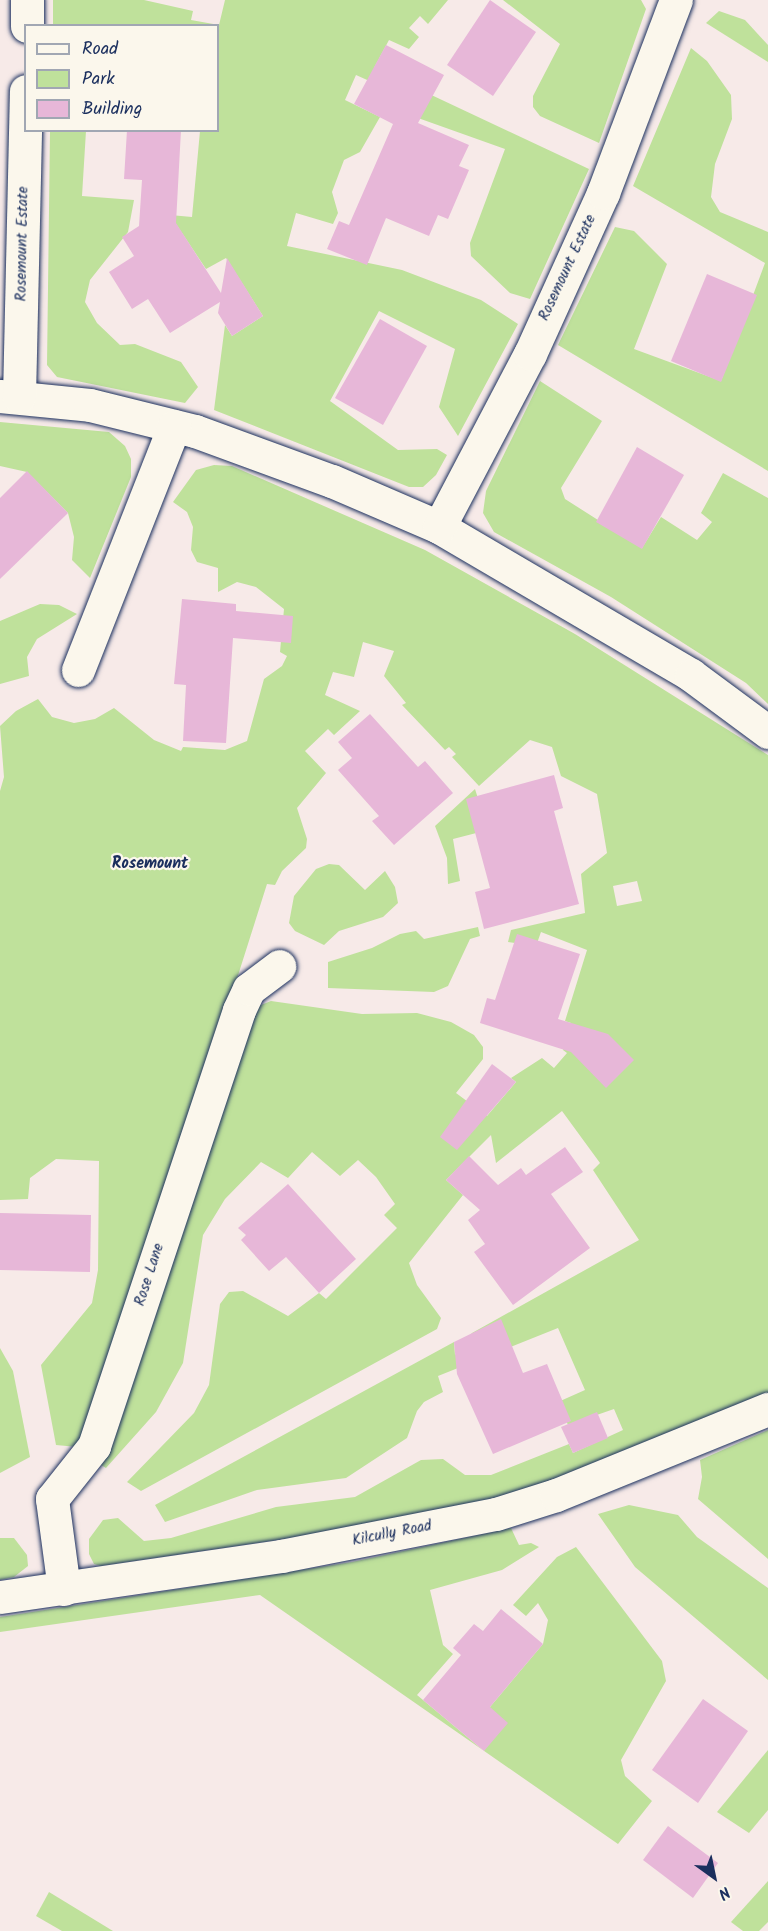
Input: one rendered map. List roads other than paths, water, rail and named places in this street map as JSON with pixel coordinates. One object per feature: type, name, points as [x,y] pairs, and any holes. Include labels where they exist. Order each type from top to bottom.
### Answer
[{"type":"street","points":[[27,0],[27,24]]},
{"type":"street","name":"Rosemount Estate","points":[[439,527],[530,354],[603,193],[676,0]]},
{"type":"street","name":"Rosemount Estate","points":[[24,127],[9,397],[90,405],[237,445],[439,527],[691,675],[768,732]]},
{"type":"street","points":[[78,670],[174,426]]},
{"type":"street","name":"Rose Lane","points":[[64,1589],[52,1499],[94,1446],[239,1010],[249,989],[279,966]]},
{"type":"street","name":"Kilcully Road","points":[[0,1597],[281,1556],[496,1514],[556,1495],[768,1408]]},
{"type":"district","name":"Rosemount","points":[[150,864]]}]
